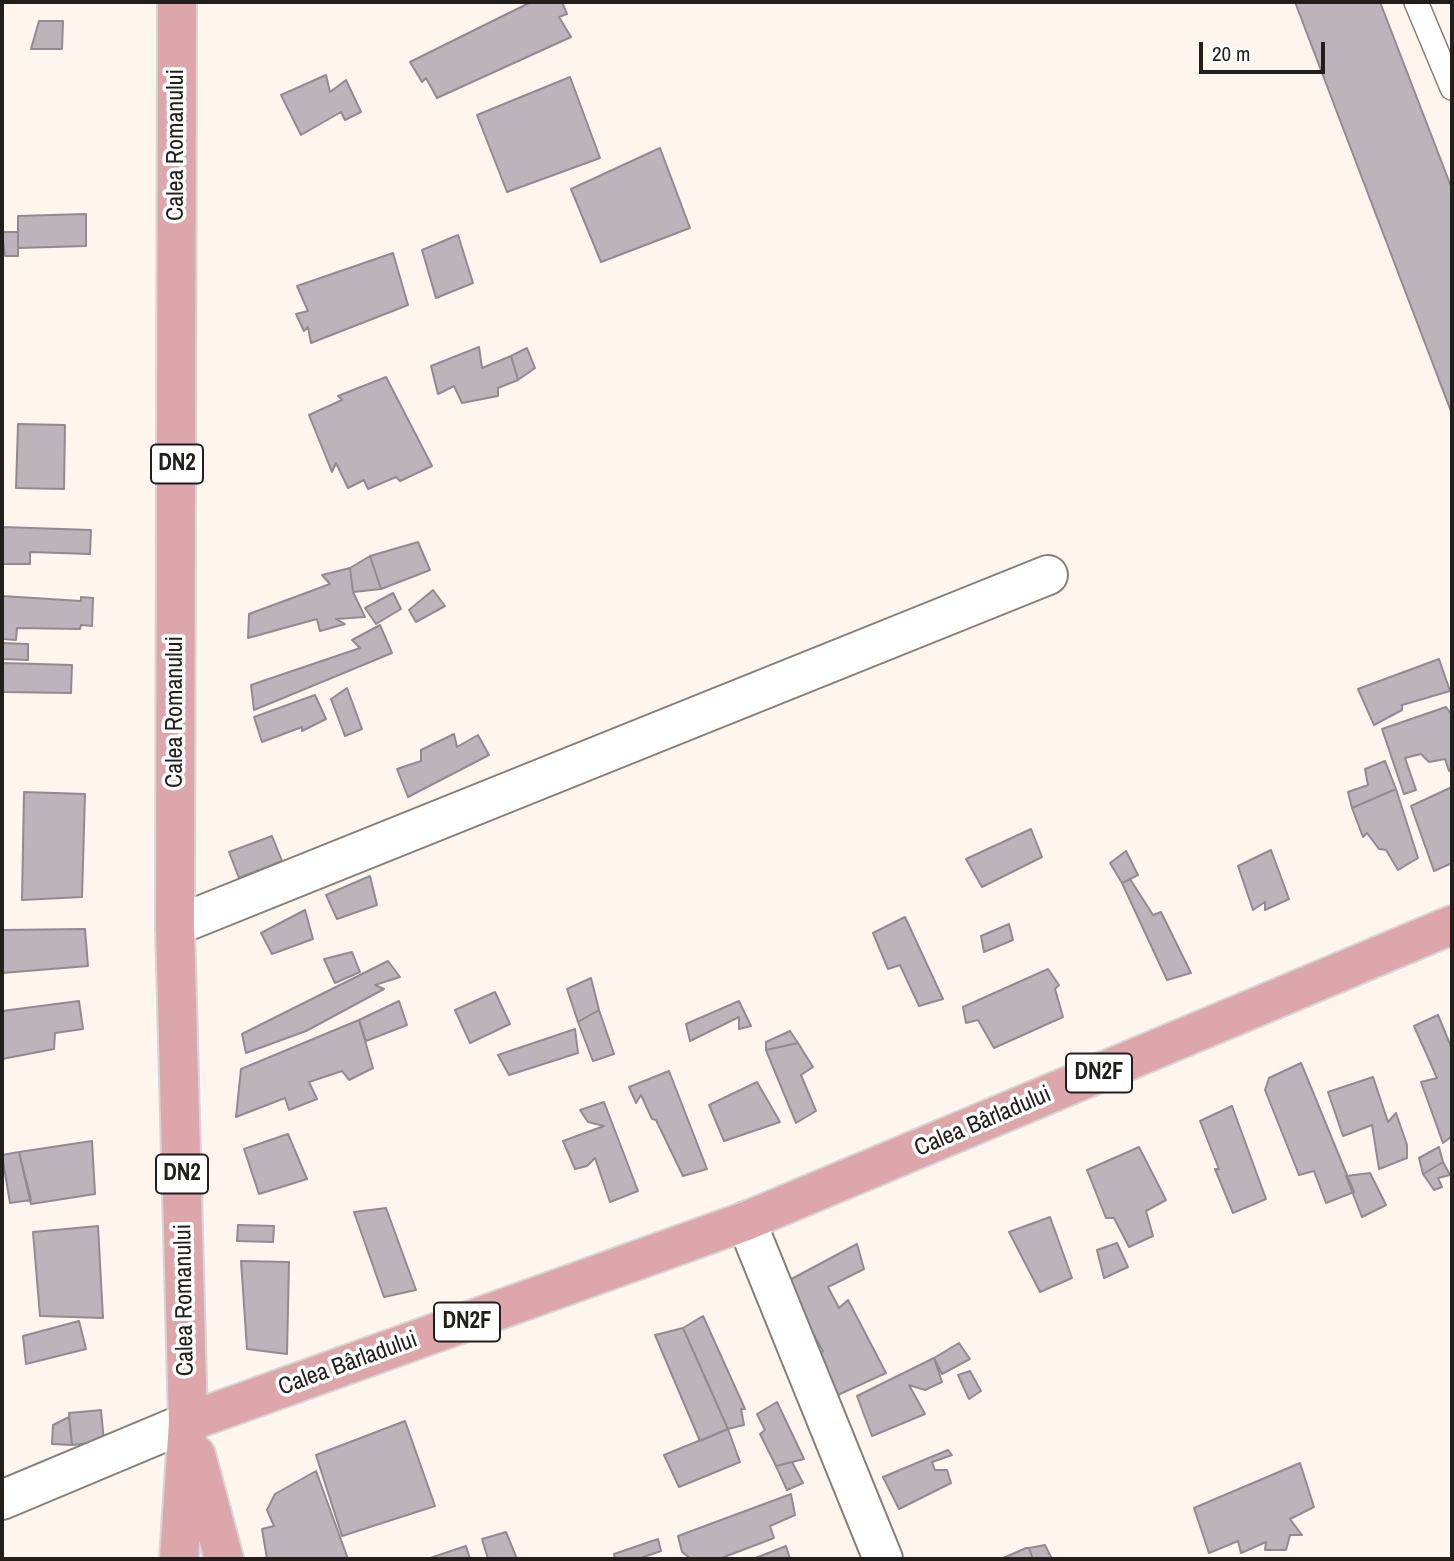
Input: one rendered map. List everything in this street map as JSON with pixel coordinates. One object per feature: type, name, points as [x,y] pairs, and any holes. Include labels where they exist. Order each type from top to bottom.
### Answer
[{"type":"main road","name":"Calea Romanului","points":[[177,2],[175,926],[188,1422],[178,1559]]},
{"type":"main road","name":"Calea Bârladului","points":[[188,1422],[746,1221],[1452,925]]},
{"type":"main road","name":"Calea Romanului","points":[[188,1422],[223,1559]]},
{"type":"street","points":[[175,926],[1048,575]]},
{"type":"street","points":[[746,1221],[883,1559]]},
{"type":"street","points":[[2,1500],[188,1422]]},
{"type":"lane","points":[[1416,2],[1445,47],[1452,88]]},
{"type":"building","points":[[531,2],[562,2],[567,14],[559,17],[571,37],[437,98],[426,78],[422,82],[410,62]]},
{"type":"building","points":[[1295,2],[1380,2],[1452,189],[1452,414]]},
{"type":"building","points":[[39,21],[63,21],[62,49],[31,49]]},
{"type":"building","points":[[326,75],[330,92],[346,80],[361,112],[345,120],[341,112],[301,135],[281,95]]},
{"type":"building","points":[[570,77],[600,158],[507,192],[477,115]]},
{"type":"building","points":[[660,148],[690,228],[601,262],[571,189]]},
{"type":"building","points":[[86,214],[86,246],[18,248],[18,216]]},
{"type":"building","points":[[2,232],[18,232],[18,256],[5,256]]},
{"type":"building","points":[[458,235],[473,283],[436,298],[422,250]]},
{"type":"building","points":[[393,253],[408,305],[311,343],[308,327],[304,331],[296,314],[308,311],[297,286]]},
{"type":"building","points":[[479,347],[482,368],[511,356],[518,380],[498,388],[498,396],[462,403],[454,386],[438,394],[431,366]]},
{"type":"building","points":[[527,348],[535,368],[518,380],[511,356]]},
{"type":"building","points":[[386,377],[432,466],[400,481],[396,477],[368,489],[364,480],[348,488],[336,463],[332,472],[309,415],[342,400],[338,396]]},
{"type":"building","points":[[18,424],[65,425],[64,489],[16,488]]},
{"type":"building","points":[[2,527],[91,530],[90,554],[30,552],[30,564],[2,564]]},
{"type":"building","points":[[418,542],[430,570],[381,589],[370,556]]},
{"type":"building","points":[[370,556],[381,589],[353,592],[350,568]]},
{"type":"building","points":[[350,568],[353,592],[365,617],[336,619],[345,624],[320,631],[317,619],[248,638],[249,614],[330,584],[322,575]]},
{"type":"building","points":[[433,590],[445,606],[416,622],[409,610]]},
{"type":"building","points":[[393,593],[401,609],[376,624],[365,608]]},
{"type":"building","points":[[2,596],[81,601],[81,597],[93,598],[92,626],[81,625],[80,629],[17,628],[16,640],[2,639]]},
{"type":"building","points":[[380,625],[392,653],[254,710],[251,685],[360,648],[352,640]]},
{"type":"building","points":[[2,643],[28,644],[28,660],[2,659]]},
{"type":"building","points":[[1439,659],[1450,691],[1402,705],[1402,710],[1374,725],[1358,689]]},
{"type":"building","points":[[2,663],[72,665],[71,693],[2,692]]},
{"type":"building","points":[[347,688],[362,729],[345,736],[331,699]]},
{"type":"building","points":[[315,695],[326,719],[302,731],[302,727],[262,742],[254,717]]},
{"type":"building","points":[[1446,707],[1452,715],[1452,769],[1449,771],[1445,759],[1429,762],[1421,754],[1405,758],[1416,790],[1404,794],[1382,729]]},
{"type":"building","points":[[454,734],[457,747],[478,735],[489,755],[408,797],[397,769],[421,761],[421,750]]},
{"type":"building","points":[[1385,761],[1396,789],[1352,808],[1348,792],[1368,785],[1365,769]]},
{"type":"building","points":[[1452,787],[1452,863],[1434,871],[1411,806]]},
{"type":"building","points":[[1396,789],[1418,858],[1398,870],[1386,850],[1379,849],[1367,833],[1363,837],[1352,808]]},
{"type":"building","points":[[24,792],[85,794],[82,897],[22,900]]},
{"type":"building","points":[[1031,829],[1042,857],[982,887],[966,859]]},
{"type":"building","points":[[272,836],[282,861],[239,878],[229,852]]},
{"type":"building","points":[[1271,850],[1289,899],[1265,910],[1265,902],[1253,910],[1238,866]]},
{"type":"building","points":[[1126,851],[1138,875],[1122,883],[1110,863]]},
{"type":"building","points":[[370,876],[377,905],[337,919],[326,895]]},
{"type":"building","points":[[1130,879],[1153,915],[1161,912],[1191,973],[1167,980],[1122,883]]},
{"type":"building","points":[[305,910],[313,939],[272,954],[261,933]]},
{"type":"building","points":[[905,917],[943,999],[919,1006],[900,965],[888,969],[873,933]]},
{"type":"building","points":[[1009,924],[1013,940],[984,952],[981,936]]},
{"type":"building","points":[[85,929],[88,966],[2,973],[2,930]]},
{"type":"building","points":[[352,952],[360,972],[335,983],[324,959]]},
{"type":"building","points":[[388,961],[400,977],[375,985],[384,989],[306,1031],[246,1053],[242,1034]]},
{"type":"building","points":[[1048,969],[1059,985],[1055,989],[1063,1017],[994,1048],[978,1020],[966,1023],[963,1007]]},
{"type":"building","points":[[591,978],[599,1010],[578,1022],[567,989]]},
{"type":"building","points":[[495,992],[510,1024],[470,1043],[455,1010]]},
{"type":"building","points":[[79,1001],[83,1029],[55,1033],[54,1049],[2,1059],[2,1011]]},
{"type":"building","points":[[399,1001],[407,1025],[366,1041],[359,1020]]},
{"type":"building","points":[[739,1001],[751,1026],[739,1029],[739,1017],[690,1041],[686,1024]]},
{"type":"building","points":[[599,1010],[614,1054],[593,1061],[578,1022]]},
{"type":"building","points":[[1438,1015],[1452,1049],[1452,1136],[1443,1143],[1421,1082],[1437,1078],[1414,1026]]},
{"type":"building","points":[[359,1020],[373,1068],[349,1080],[342,1071],[309,1082],[317,1099],[289,1110],[285,1098],[236,1117],[241,1069]]},
{"type":"building","points":[[575,1029],[578,1053],[509,1075],[498,1055]]},
{"type":"building","points":[[790,1031],[798,1043],[766,1050],[766,1042]]},
{"type":"building","points":[[798,1043],[813,1067],[801,1075],[816,1111],[796,1123],[766,1050]]},
{"type":"building","points":[[1301,1063],[1354,1192],[1326,1203],[1314,1171],[1299,1175],[1265,1090],[1269,1078]]},
{"type":"building","points":[[669,1071],[707,1169],[683,1176],[641,1095],[636,1103],[629,1087]]},
{"type":"building","points":[[1373,1077],[1388,1122],[1396,1113],[1407,1145],[1407,1158],[1379,1169],[1372,1125],[1343,1136],[1328,1092]]},
{"type":"building","points":[[757,1082],[780,1122],[724,1141],[709,1105]]},
{"type":"building","points":[[604,1102],[638,1191],[610,1202],[595,1158],[587,1166],[575,1169],[563,1141],[604,1126],[588,1122],[580,1110]]},
{"type":"building","points":[[1232,1106],[1266,1199],[1233,1213],[1200,1121]]},
{"type":"building","points":[[288,1134],[307,1179],[259,1194],[244,1149]]},
{"type":"building","points":[[92,1141],[95,1194],[31,1204],[19,1152]]},
{"type":"building","points":[[1139,1147],[1166,1200],[1146,1211],[1153,1236],[1129,1247],[1114,1218],[1106,1218],[1087,1170]]},
{"type":"building","points":[[1439,1147],[1443,1162],[1423,1174],[1419,1158]]},
{"type":"building","points":[[19,1152],[31,1200],[10,1203],[2,1155]]},
{"type":"building","points":[[1443,1162],[1450,1175],[1438,1178],[1442,1187],[1434,1190],[1423,1174]]},
{"type":"building","points":[[1370,1173],[1386,1205],[1362,1217],[1346,1176]]},
{"type":"building","points":[[386,1208],[416,1290],[384,1297],[354,1212]]},
{"type":"building","points":[[1050,1217],[1072,1278],[1040,1292],[1009,1232]]},
{"type":"building","points":[[238,1225],[274,1226],[273,1242],[237,1241]]},
{"type":"building","points":[[98,1226],[103,1318],[40,1316],[33,1232]]},
{"type":"building","points":[[1117,1243],[1128,1267],[1104,1278],[1097,1250]]},
{"type":"building","points":[[857,1244],[864,1269],[828,1287],[839,1308],[848,1300],[886,1373],[829,1399],[810,1363],[823,1351],[784,1283]]},
{"type":"building","points":[[241,1261],[289,1262],[287,1354],[247,1349]]},
{"type":"building","points":[[703,1316],[745,1409],[741,1409],[744,1425],[728,1429],[683,1328]]},
{"type":"building","points":[[79,1321],[86,1349],[26,1364],[23,1336]]},
{"type":"building","points":[[683,1328],[728,1429],[700,1441],[655,1335]]},
{"type":"building","points":[[959,1343],[970,1359],[942,1374],[934,1358]]},
{"type":"building","points":[[934,1358],[942,1382],[925,1390],[909,1385],[925,1414],[872,1436],[857,1396]]},
{"type":"building","points":[[970,1371],[981,1391],[969,1399],[958,1375]]},
{"type":"building","points":[[777,1402],[804,1459],[776,1466],[760,1434],[765,1430],[757,1414]]},
{"type":"building","points":[[101,1410],[104,1442],[72,1445],[69,1413]]},
{"type":"building","points":[[69,1417],[72,1445],[52,1444],[53,1425]]},
{"type":"building","points":[[405,1421],[435,1506],[342,1536],[316,1455]]},
{"type":"building","points":[[728,1429],[740,1462],[679,1487],[664,1455]]},
{"type":"building","points":[[948,1450],[952,1455],[932,1462],[935,1470],[947,1470],[951,1483],[899,1509],[883,1477]]},
{"type":"building","points":[[792,1462],[803,1483],[787,1490],[776,1466]]},
{"type":"building","points":[[1300,1463],[1314,1507],[1290,1519],[1302,1535],[1290,1535],[1286,1550],[1265,1550],[1266,1542],[1241,1553],[1238,1541],[1209,1553],[1194,1508]]},
{"type":"building","points":[[316,1471],[348,1559],[267,1559],[262,1529],[274,1526],[267,1510],[275,1494]]},
{"type":"building","points":[[791,1494],[795,1515],[770,1526],[774,1538],[719,1559],[691,1559],[682,1552],[678,1536]]},
{"type":"building","points":[[506,1532],[517,1559],[488,1559],[482,1539]]},
{"type":"building","points":[[658,1539],[661,1551],[638,1559],[615,1559],[614,1554]]},
{"type":"building","points":[[1045,1545],[1052,1559],[1033,1559],[1029,1548]]},
{"type":"building","points":[[466,1546],[470,1559],[427,1559]]},
{"type":"building","points":[[786,1546],[790,1559],[753,1559]]},
{"type":"building","points":[[1029,1548],[1033,1559],[1001,1559]]}]
